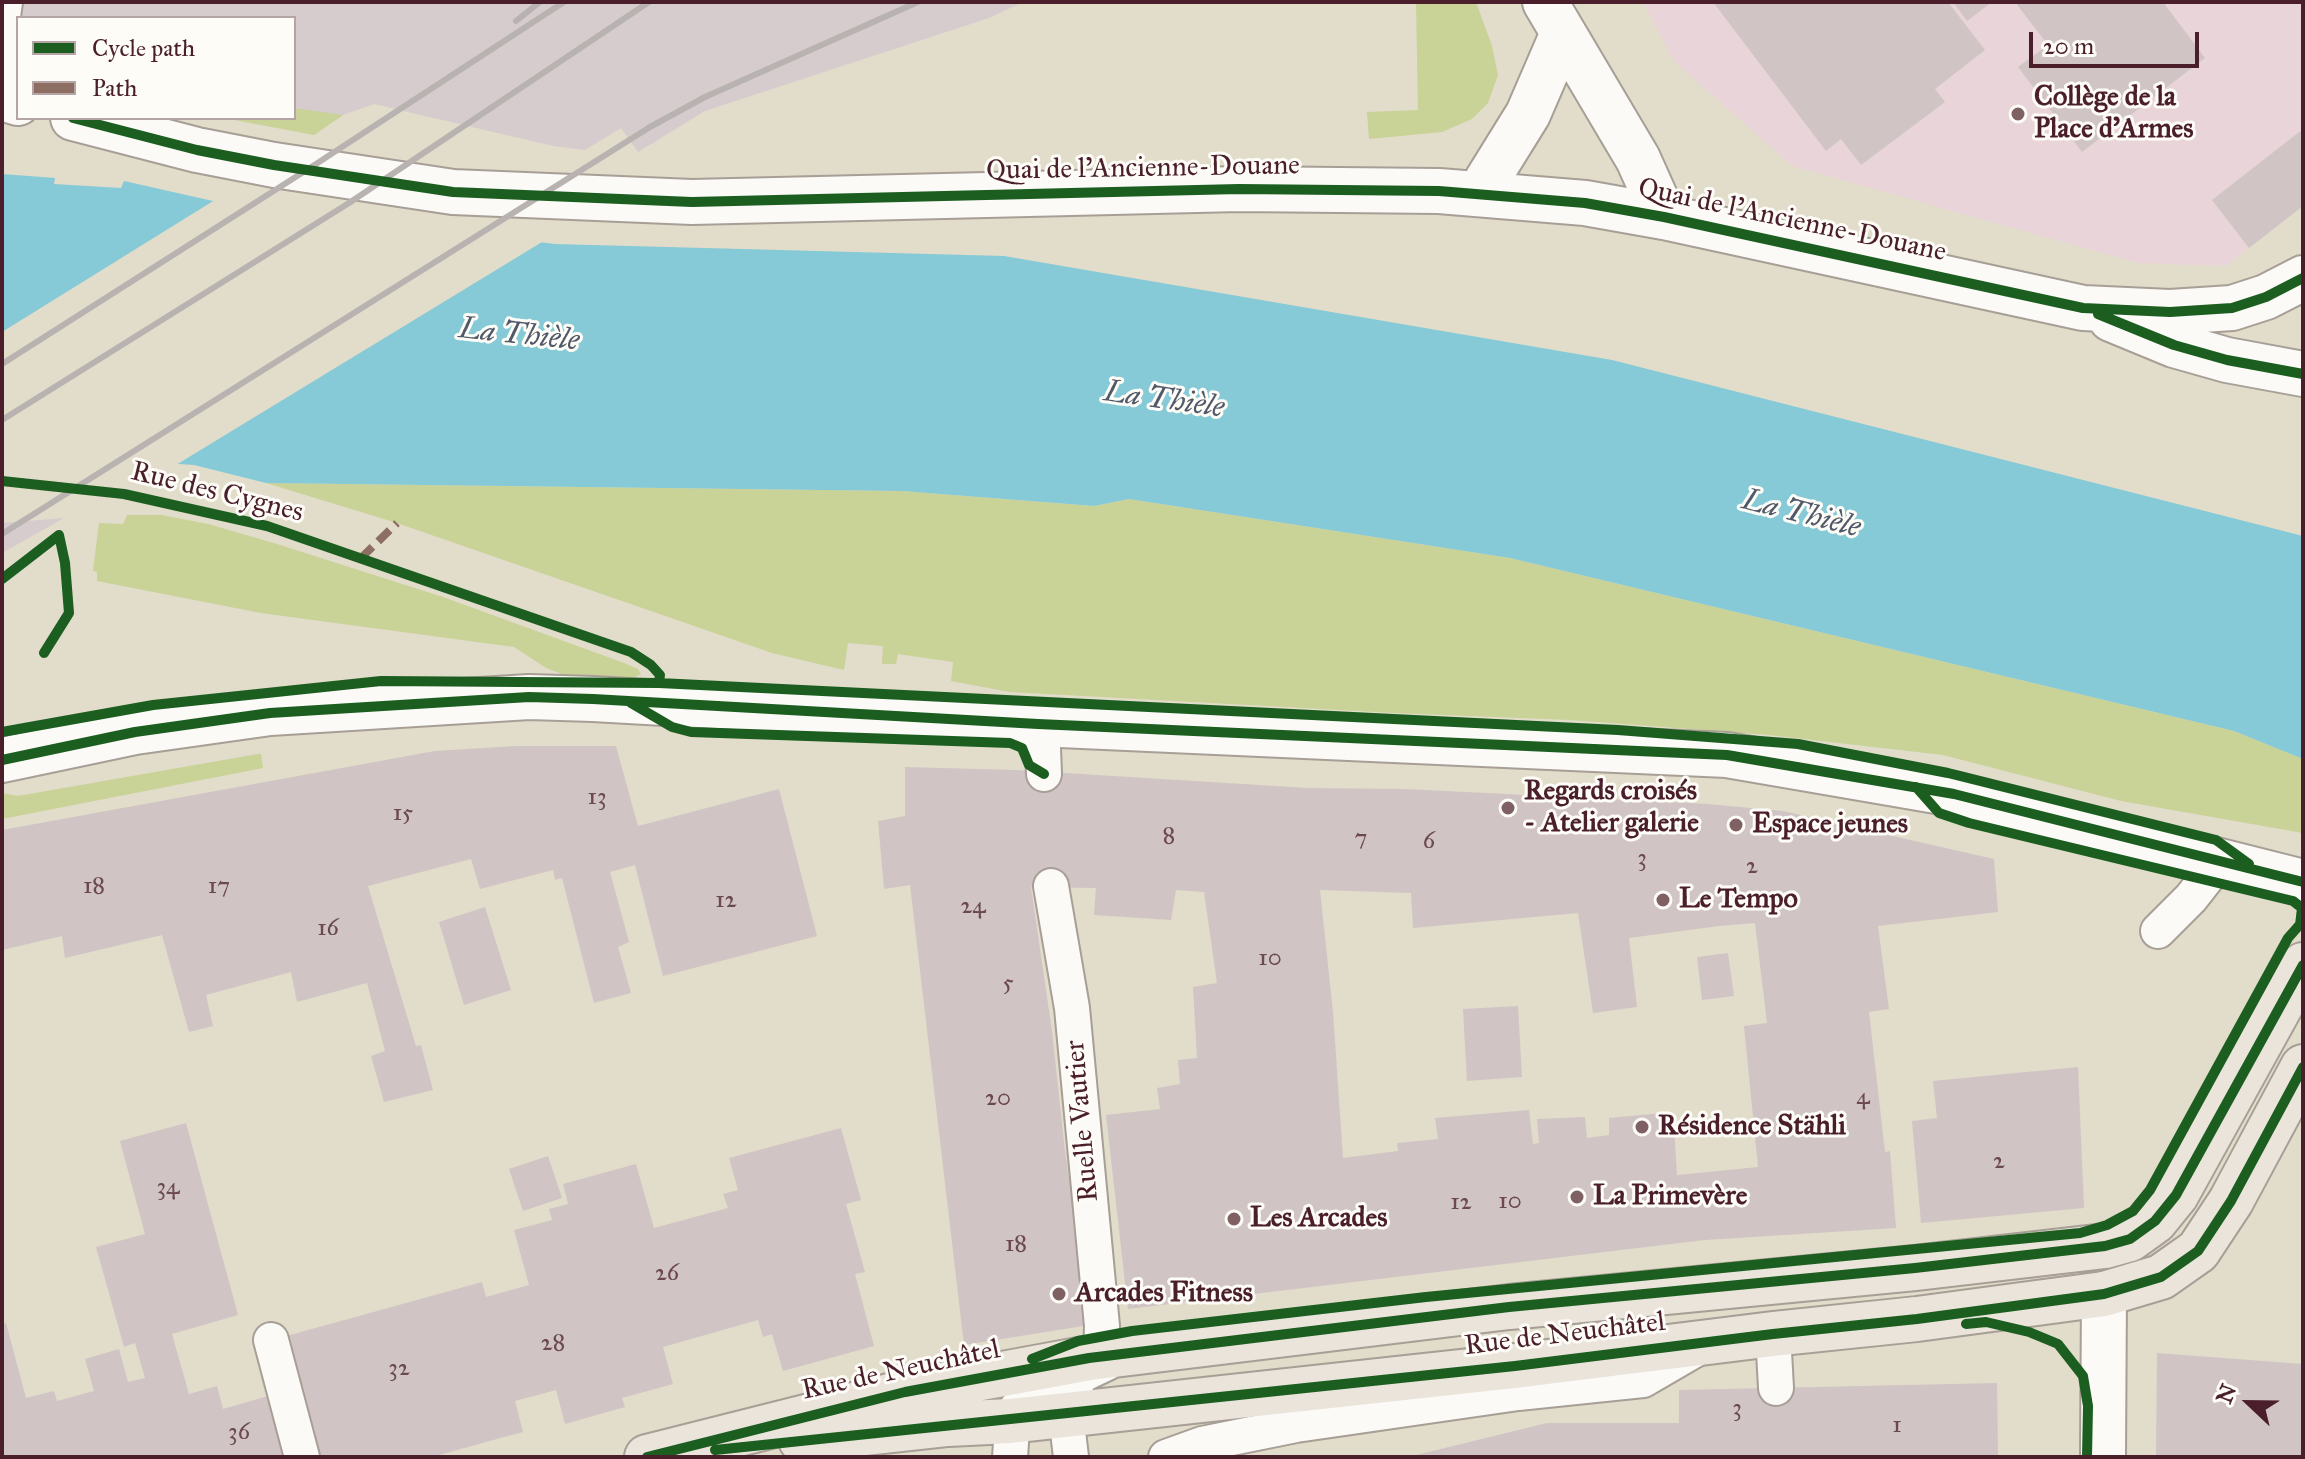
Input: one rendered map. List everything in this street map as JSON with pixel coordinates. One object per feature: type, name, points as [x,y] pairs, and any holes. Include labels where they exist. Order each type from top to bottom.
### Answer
[{"type":"main road","name":"Rue de Neuchâtel","points":[[647,1457],[905,1392],[1105,1356],[1509,1307],[1900,1270],[2105,1246],[2130,1239],[2155,1221],[2176,1195],[2303,965]]},
{"type":"main road","name":"Rue de Neuchâtel","points":[[668,1457],[948,1424],[1010,1439],[1068,1436],[1706,1343],[2104,1294],[2161,1277],[2198,1251],[2231,1201],[2303,1067]]},
{"type":"main road","points":[[2104,1294],[2105,1246]]},
{"type":"street","points":[[1479,193],[1528,114],[1546,78],[1554,18]]},
{"type":"street","points":[[1554,18],[1623,131],[1664,217]]},
{"type":"street","name":"Quai de l'Ancienne-Douane","points":[[81,120],[197,150],[274,165],[453,192],[692,202],[1239,189],[1479,193],[1585,203],[1664,217],[2083,308],[2170,312],[2232,308],[2266,297],[2303,278]]},
{"type":"street","name":"Quai de l'Ancienne-Douane","points":[[2083,308],[2174,345],[2227,360],[2303,374]]},
{"type":"street","points":[[2,760],[135,732],[270,713],[529,697],[1727,755],[1954,794],[2303,882]]},
{"type":"street","points":[[2103,1457],[2104,1294]]},
{"type":"lane","points":[[5,2],[6,39],[16,70]]},
{"type":"lane","points":[[1038,724],[1044,774]]},
{"type":"lane","points":[[2158,931],[2191,898],[2220,861]]},
{"type":"lane","name":"Ruelle Vautier","points":[[1051,886],[1083,1008],[1105,1356]]},
{"type":"lane","points":[[1773,1334],[1776,1388]]},
{"type":"lane","points":[[271,1340],[302,1457]]},
{"type":"lane","points":[[1166,1457],[1202,1444],[1296,1425],[1518,1393],[1643,1380],[1706,1343]]},
{"type":"lane","points":[[1068,1436],[1069,1394],[1082,1375],[1105,1356]]},
{"type":"lane","points":[[1010,1439],[1013,1413],[1032,1388],[1051,1374],[1105,1356]]},
{"type":"shaded area","points":[[2,2],[1023,2],[989,18],[705,111],[638,152],[621,128],[585,150],[553,146],[374,104],[343,115],[314,135],[296,120],[296,16],[16,16]]},
{"type":"shaded area","name":"Collège de la Place d'Armes","points":[[1643,2],[2303,2],[2303,206],[2226,266],[2138,263],[1792,166],[1674,61]]},
{"type":"shaded area","points":[[64,518],[2,553],[2,523]]},
{"type":"green space","points":[[1416,2],[1476,2],[1492,46],[1498,75],[1488,103],[1472,119],[1442,132],[1369,139],[1367,112],[1418,110]]},
{"type":"green space","points":[[296,108],[343,115],[314,135],[235,120],[296,120]]},
{"type":"green space","points":[[266,483],[902,491],[1094,506],[1129,499],[1510,558],[2234,731],[2303,759],[2303,833],[2121,801],[1943,755],[1769,735],[1570,720],[1010,692],[951,681],[953,662],[898,654],[896,664],[882,664],[883,646],[848,643],[844,670],[772,653],[397,523]]},
{"type":"green space","points":[[127,515],[161,515],[208,524],[277,544],[443,597],[624,663],[638,669],[641,674],[633,678],[567,676],[546,668],[514,647],[261,613],[97,581],[97,572],[93,571],[99,523],[123,524]]},
{"type":"green space","points":[[261,754],[263,768],[2,819],[2,793],[18,796]]},
{"type":"water","name":"La Thièle","points":[[2,174],[55,178],[54,184],[121,188],[124,181],[213,201],[555,244],[1004,256],[1612,360],[2303,536],[2303,759],[2234,731],[1510,558],[1129,499],[1094,506],[902,491],[266,483],[194,465],[2,452]]},
{"type":"pier","points":[[218,198],[547,239],[171,468],[2,456],[2,332]]},
{"type":"building","points":[[1713,2],[1948,2],[1985,50],[1935,89],[1945,102],[1861,165],[1841,139],[1826,151]]},
{"type":"building","points":[[1953,2],[1992,2],[1967,21]]},
{"type":"building","points":[[2015,2],[2163,2],[2205,58],[2082,152],[2018,67],[2048,45]]},
{"type":"building","points":[[2303,129],[2303,206],[2249,248],[2212,200]]},
{"type":"building","points":[[516,746],[616,746],[638,826],[779,789],[817,936],[663,976],[635,865],[610,872],[629,942],[618,947],[631,993],[594,1003],[562,878],[555,880],[553,870],[480,889],[471,859],[368,886],[416,1046],[421,1045],[433,1090],[384,1102],[371,1056],[385,1051],[367,983],[297,1002],[291,972],[206,995],[213,1026],[189,1032],[162,935],[65,958],[62,936],[2,950],[2,830],[435,751]]},
{"type":"building","points":[[905,767],[1016,770],[1308,788],[1405,789],[1708,804],[1783,811],[1994,859],[1998,912],[1878,926],[1889,1009],[1869,1012],[1885,1152],[1890,1151],[1896,1228],[1705,1240],[1128,1309],[1106,1115],[1160,1109],[1157,1088],[1180,1084],[1178,1060],[1197,1058],[1193,987],[1217,983],[1204,892],[1176,890],[1171,920],[1094,915],[1096,888],[1031,887],[1090,1325],[964,1345],[910,885],[884,889],[878,821],[905,816]],"holes":[[[1320,890],[1411,893],[1413,928],[1578,913],[1593,1013],[1637,1007],[1629,938],[1755,923],[1767,1023],[1744,1026],[1758,1167],[1677,1175],[1673,1112],[1609,1118],[1609,1135],[1587,1138],[1585,1117],[1537,1119],[1539,1143],[1533,1144],[1529,1110],[1435,1118],[1438,1139],[1397,1143],[1398,1151],[1343,1158],[1333,1012]]]},
{"type":"building","points":[[485,907],[511,990],[464,1005],[439,922]]},
{"type":"building","points":[[1728,953],[1734,996],[1702,1000],[1697,957]]},
{"type":"building","points":[[1518,1006],[1522,1077],[1467,1081],[1463,1009]]},
{"type":"building","points":[[2078,1067],[2084,1208],[1921,1223],[1912,1121],[1937,1118],[1933,1081]]},
{"type":"building","points":[[186,1123],[238,1315],[172,1334],[189,1394],[217,1386],[223,1409],[268,1396],[285,1457],[2,1457],[2,1324],[6,1323],[26,1398],[54,1391],[57,1401],[94,1391],[85,1359],[119,1349],[128,1382],[145,1378],[135,1343],[124,1347],[96,1247],[145,1234],[120,1141]]},
{"type":"building","points":[[841,1128],[861,1200],[846,1204],[865,1272],[855,1274],[874,1346],[783,1371],[772,1334],[763,1337],[758,1320],[663,1347],[673,1384],[622,1398],[625,1407],[565,1424],[556,1390],[515,1401],[523,1432],[432,1457],[316,1457],[283,1337],[482,1282],[486,1297],[529,1285],[514,1230],[552,1220],[549,1209],[568,1204],[563,1184],[636,1164],[654,1228],[728,1208],[723,1194],[738,1190],[729,1158]]},
{"type":"building","points":[[548,1156],[562,1198],[523,1211],[509,1169]]},
{"type":"building","points":[[2157,1353],[2303,1364],[2303,1457],[2156,1457]]},
{"type":"building","points":[[1997,1383],[1998,1457],[1408,1457],[1547,1423],[1679,1423],[1679,1390]]},
{"type":"railway","points":[[516,21],[540,2]]},
{"type":"railway","points":[[2,364],[564,2]]},
{"type":"railway","points":[[2,420],[349,203],[649,2]]},
{"type":"railway","points":[[2,534],[650,127],[705,97],[918,2]]},
{"type":"marked path","points":[[361,558],[397,523]]},
{"type":"cycle path","points":[[81,120],[197,150],[274,165],[453,192],[692,202],[1239,189],[1439,191],[1585,203],[1664,217],[2083,308],[2170,312],[2232,308],[2266,297],[2303,278]]},
{"type":"cycle path","points":[[2098,314],[2174,345],[2227,360],[2303,374]]},
{"type":"cycle path","name":"Rue des Cygnes","points":[[2,481],[124,494],[267,526],[631,652],[660,675],[659,683],[381,681],[153,705],[2,732]]},
{"type":"cycle path","points":[[2,579],[59,535],[69,613],[44,653]]},
{"type":"cycle path","points":[[659,683],[1618,730],[1798,744],[1948,773],[2216,840],[2249,864]]},
{"type":"cycle path","points":[[2,760],[135,732],[270,713],[529,697],[1727,755],[1954,794],[2303,882]]},
{"type":"cycle path","points":[[631,703],[672,727],[691,732],[1010,743],[1022,748],[1029,765],[1044,774]]},
{"type":"cycle path","points":[[1916,787],[1939,813],[1969,823],[2293,901],[2302,908],[2300,925]]},
{"type":"cycle path","points":[[1032,1359],[1078,1341],[1132,1331],[1426,1297],[2080,1233],[2107,1225],[2133,1211],[2150,1190],[2288,938],[2303,921]]},
{"type":"cycle path","points":[[647,1457],[905,1392],[1089,1358],[1509,1307],[1915,1268],[2105,1246],[2130,1239],[2155,1221],[2176,1195],[2303,965]]},
{"type":"cycle path","points":[[715,1450],[1515,1366],[2104,1294],[2161,1277],[2198,1251],[2231,1201],[2303,1067]]},
{"type":"cycle path","points":[[1966,1324],[1986,1322],[2029,1332],[2058,1344],[2083,1376],[2088,1406],[2087,1457]]},
{"type":"place","name":"Collège de la Place d'Armes","points":[[2018,114]]},
{"type":"place","name":"Regards croisés - Atelier galerie","points":[[1508,808]]},
{"type":"place","name":"Espace jeunes","points":[[1736,825]]},
{"type":"place","name":"Le Tempo","points":[[1663,900]]},
{"type":"place","name":"Résidence Stähli","points":[[1642,1127]]},
{"type":"place","name":"La Primevère","points":[[1577,1197]]},
{"type":"place","name":"Les Arcades","points":[[1234,1219]]},
{"type":"place","name":"Arcades Fitness","points":[[1059,1294]]}]
